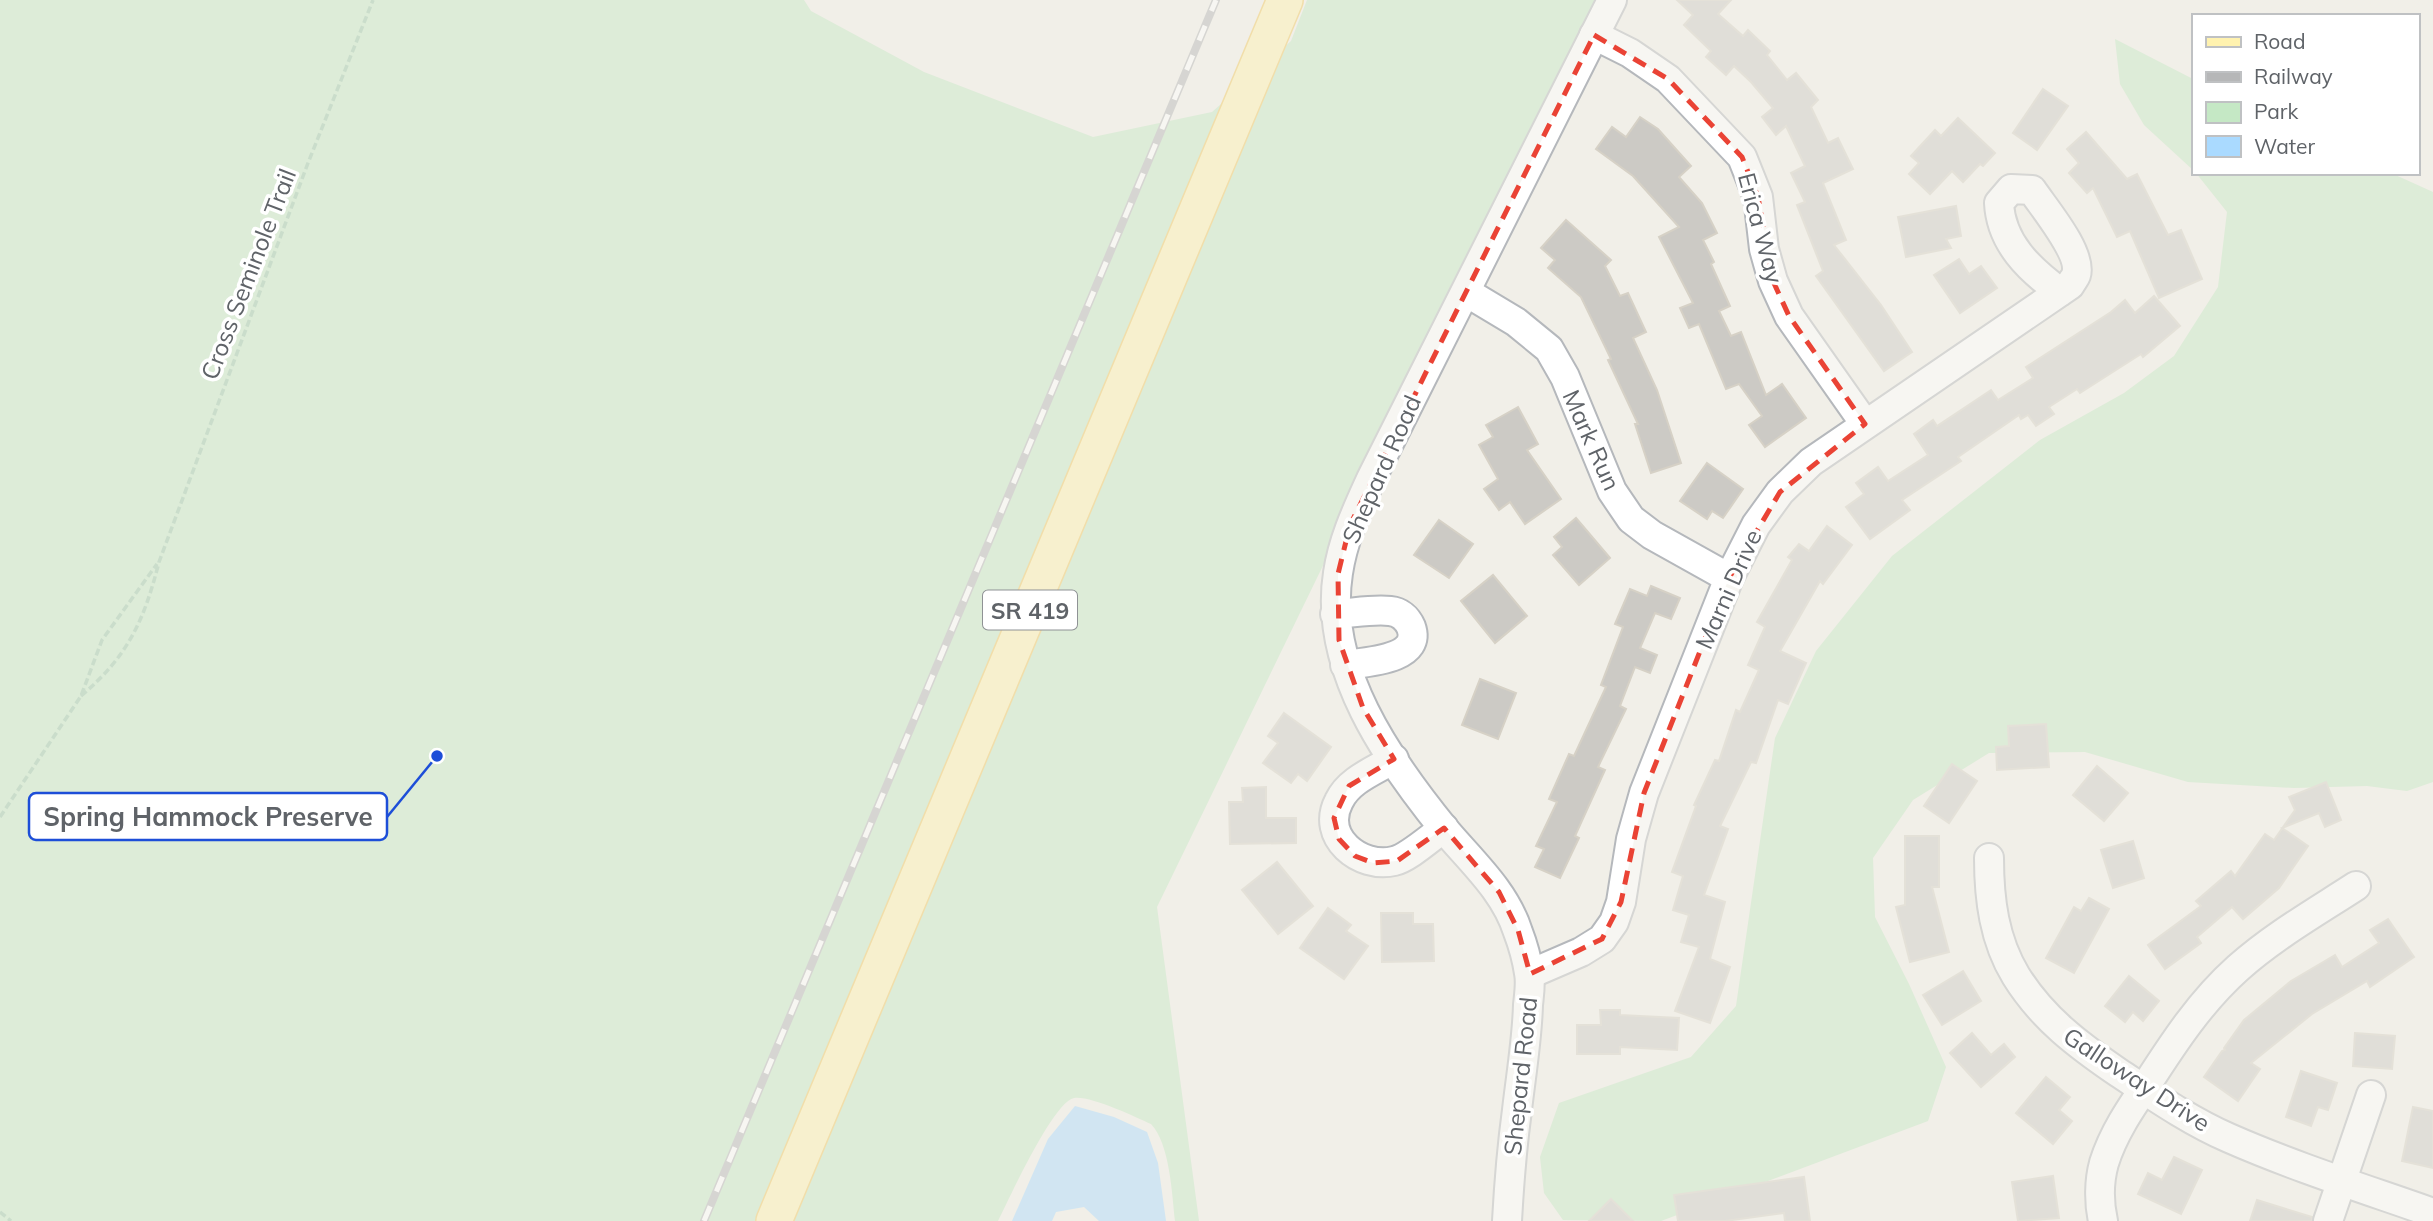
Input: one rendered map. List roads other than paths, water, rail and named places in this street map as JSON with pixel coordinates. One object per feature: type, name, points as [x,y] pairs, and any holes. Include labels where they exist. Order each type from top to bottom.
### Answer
[{"type":"main road","name":"SR 419","points":[[774,1221],[1285,0]]},
{"type":"street","name":"Shepard Road","points":[[1507,1221],[1510,1161],[1528,1025],[1530,974],[1518,930],[1499,892],[1444,828],[1394,759],[1363,708],[1345,665],[1335,614],[1338,573],[1350,525],[1612,0]]},
{"type":"street","name":"Erica Way","points":[[1594,35],[1630,53],[1668,79],[1742,157],[1758,197],[1764,249],[1773,281],[1789,316],[1865,424]]},
{"type":"street","name":"Mark Run","points":[[1466,292],[1517,322],[1549,349],[1565,377],[1612,491],[1631,519],[1652,535],[1729,578]]},
{"type":"street","name":"Marni Drive","points":[[1530,974],[1581,952],[1602,939],[1614,922],[1621,902],[1631,839],[1644,793],[1729,578],[1756,525],[1780,492],[1811,462],[2060,292]]},
{"type":"street","points":[[1335,614],[1390,611],[1401,614],[1413,633],[1404,651],[1394,657],[1345,665]]},
{"type":"street","points":[[1394,759],[1349,786],[1343,794],[1334,818],[1339,839],[1355,856],[1374,863],[1397,861],[1444,828]]},
{"type":"street","name":"Galloway Drive","points":[[1989,858],[1989,893],[1996,932],[2014,974],[2039,1010],[2074,1042],[2180,1113],[2228,1137],[2342,1182],[2433,1213]]},
{"type":"street","points":[[2103,1221],[2099,1203],[2103,1166],[2114,1136],[2178,1036],[2205,1000],[2239,967],[2279,935],[2356,886]]},
{"type":"street","points":[[2328,1221],[2371,1095]]},
{"type":"water","points":[[1075,1106],[1114,1117],[1147,1132],[1158,1163],[1166,1221],[1099,1221],[1084,1207],[1056,1212],[1052,1221],[1012,1221],[1048,1139]]},
{"type":"railway","points":[[704,1221],[1216,0]]},
{"type":"place","name":"Spring Hammock Preserve","points":[[437,756]]}]
